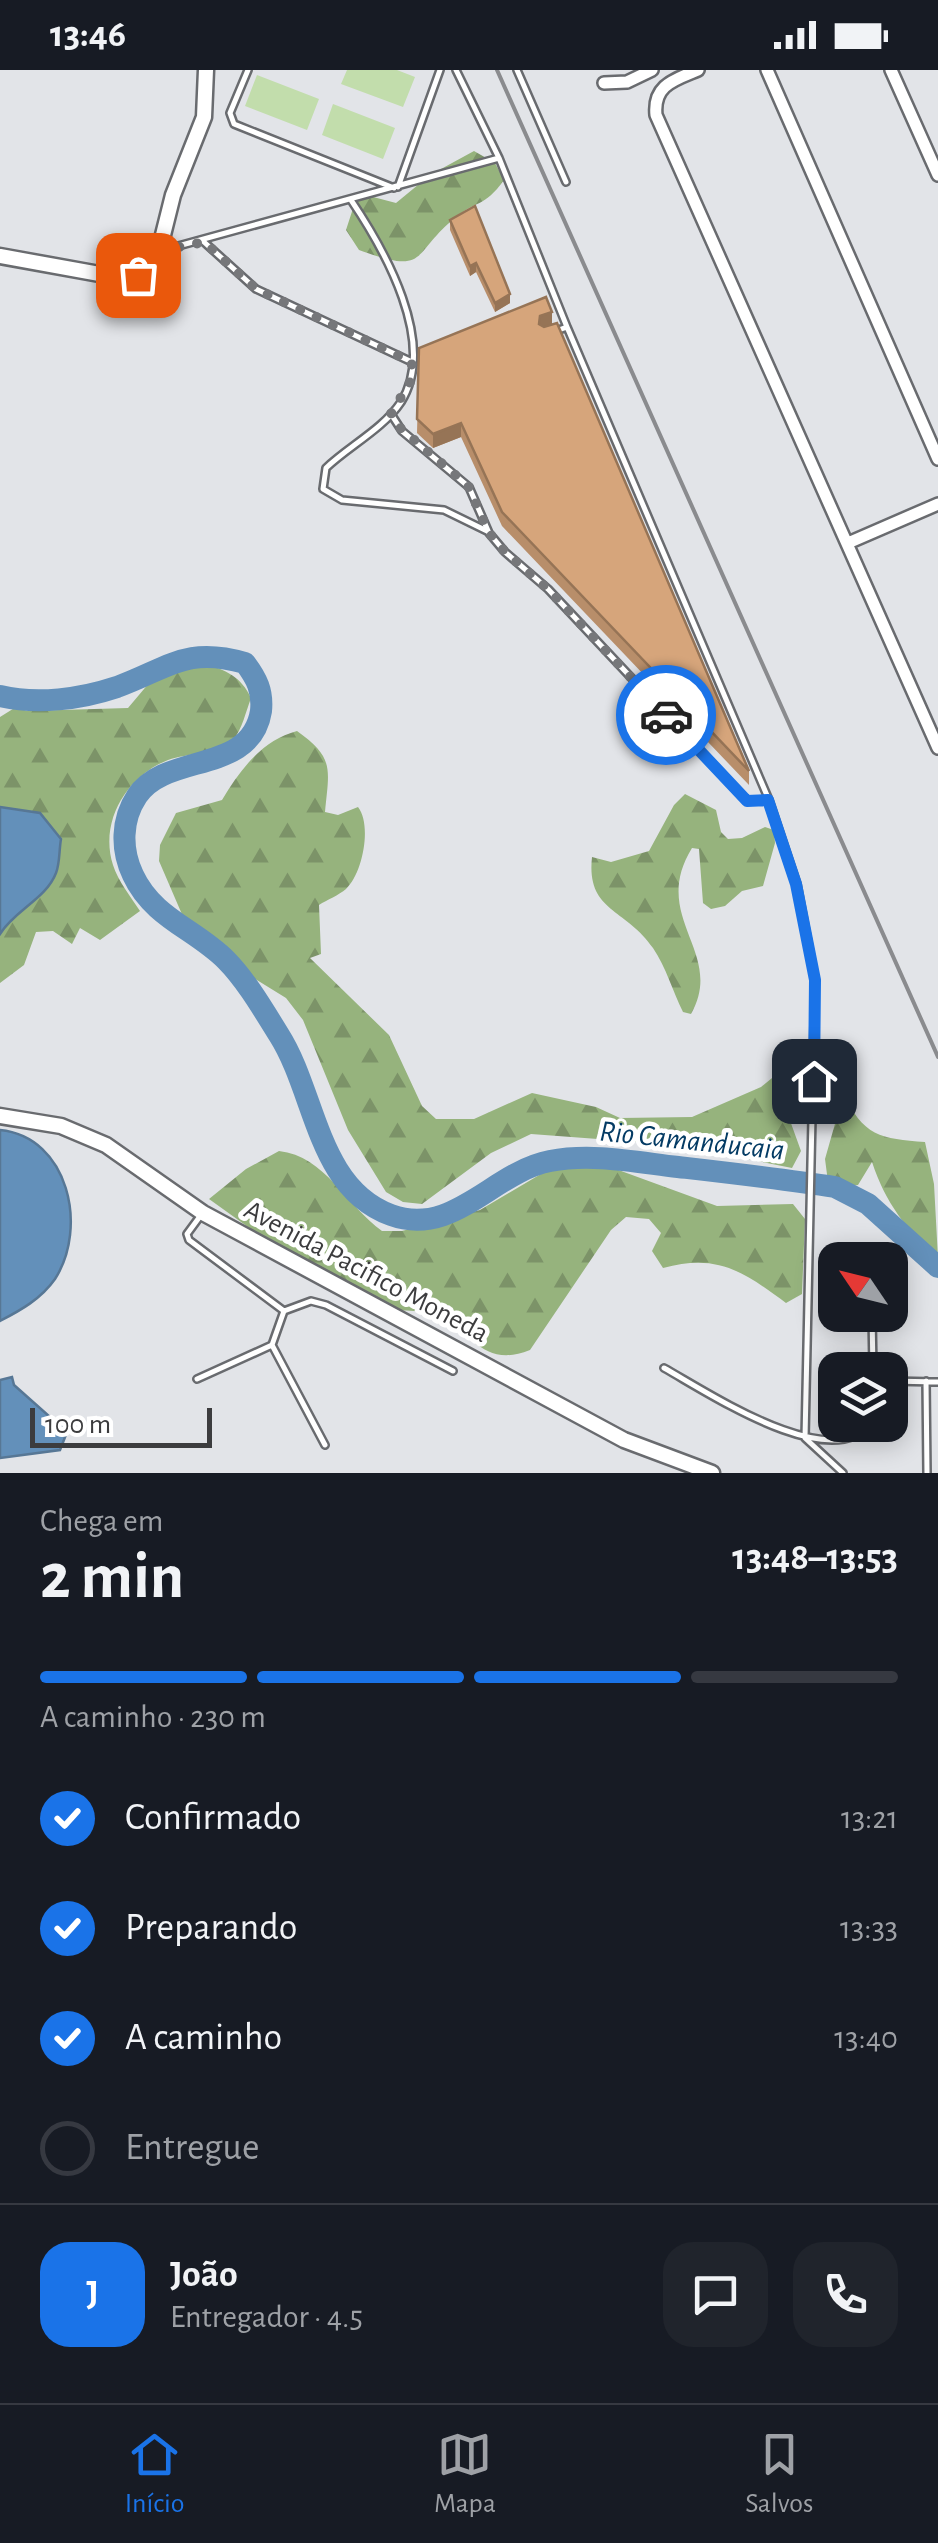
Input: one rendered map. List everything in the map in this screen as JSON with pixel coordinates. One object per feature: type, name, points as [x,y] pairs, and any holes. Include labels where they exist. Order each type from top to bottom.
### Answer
[{"type":"street","points":[[0,256],[128,278],[146,272],[159,251],[173,194],[204,118],[206,70]]},
{"type":"street","points":[[604,82],[626,82],[652,70]]},
{"type":"street","points":[[698,70],[660,89],[654,99],[656,115],[938,748]]},
{"type":"street","points":[[767,70],[938,459]]},
{"type":"street","points":[[891,70],[938,175]]},
{"type":"street","points":[[848,543],[938,504]]},
{"type":"street","name":"Avenida Pacifico Moneda","points":[[0,1116],[39,1120],[82,1134],[128,1159],[203,1213],[624,1440],[712,1473]]},
{"type":"lane","points":[[248,70],[230,113],[234,124],[396,188]]},
{"type":"lane","points":[[396,188],[440,70]]},
{"type":"lane","points":[[456,70],[499,158],[768,800],[796,884],[815,980],[805,1438],[843,1473]]},
{"type":"lane","points":[[516,70],[566,182]]},
{"type":"lane","points":[[159,251],[204,242],[499,158]]},
{"type":"lane","points":[[351,200],[395,274],[408,316],[412,362],[410,382],[391,414],[326,468],[323,488],[342,500],[444,510],[489,533],[548,589],[747,801],[768,800]]},
{"type":"lane","points":[[204,242],[256,289],[412,362]]},
{"type":"lane","points":[[544,336],[567,327]]},
{"type":"lane","points":[[391,414],[402,431],[468,486],[489,533]]},
{"type":"lane","points":[[203,1213],[187,1234],[189,1240],[284,1311]]},
{"type":"lane","points":[[284,1311],[311,1301],[326,1305],[454,1371]]},
{"type":"lane","points":[[197,1380],[272,1345],[284,1311]]},
{"type":"lane","points":[[272,1345],[325,1445]]},
{"type":"lane","points":[[664,1368],[764,1424],[818,1440]]},
{"type":"lane","points":[[908,1381],[938,1382]]},
{"type":"lane","points":[[926,1381],[928,1473]]},
{"type":"green space","points":[[347,70],[397,70],[415,77],[403,107],[341,84]]},
{"type":"green space","points":[[257,75],[319,99],[307,130],[245,106]]},
{"type":"green space","points":[[333,104],[395,128],[383,159],[322,135]]},
{"type":"green space","points":[[474,151],[495,163],[504,180],[491,195],[456,217],[409,261],[359,250],[346,230],[358,193],[396,203],[430,175]]},
{"type":"green space","points":[[205,663],[238,679],[251,698],[239,731],[227,745],[153,767],[120,802],[113,817],[110,849],[118,877],[140,911],[100,940],[80,928],[72,944],[53,931],[36,932],[24,965],[0,983],[0,934],[7,922],[45,891],[57,871],[61,839],[40,813],[0,807],[0,717],[16,707],[27,711],[128,708],[160,670]]},
{"type":"green space","points":[[297,731],[324,757],[328,785],[325,812],[338,815],[358,807],[365,837],[352,882],[319,905],[321,954],[310,958],[389,1035],[422,1106],[436,1119],[474,1119],[532,1093],[596,1107],[620,1118],[692,1117],[761,1087],[783,1069],[792,1085],[788,1115],[801,1151],[792,1168],[678,1145],[531,1134],[491,1153],[422,1204],[403,1202],[386,1192],[348,1130],[303,1020],[286,998],[228,962],[184,919],[159,861],[160,845],[176,813],[222,800],[253,758],[273,741]]},
{"type":"green space","points":[[685,794],[716,810],[721,832],[728,839],[742,838],[765,827],[774,830],[775,843],[763,886],[742,891],[725,906],[711,909],[703,903],[699,849],[692,848],[681,873],[679,895],[700,972],[699,992],[691,1014],[683,1012],[653,948],[602,899],[592,875],[592,857],[611,862],[649,851],[674,805]]},
{"type":"green space","points":[[844,1092],[858,1118],[875,1132],[925,1142],[934,1184],[938,1258],[898,1215],[872,1162],[858,1185],[839,1187],[828,1182],[825,1159]]},
{"type":"green space","points":[[279,1151],[310,1162],[323,1172],[382,1231],[402,1231],[480,1210],[546,1171],[602,1164],[717,1206],[793,1204],[805,1219],[802,1294],[786,1303],[743,1274],[715,1264],[663,1268],[652,1251],[661,1233],[649,1219],[626,1217],[611,1230],[530,1350],[502,1355],[491,1352],[437,1316],[385,1308],[355,1295],[290,1257],[209,1199],[246,1169]]},
{"type":"water","points":[[0,807],[40,813],[61,839],[51,882],[0,934]]},
{"type":"water","points":[[0,1130],[24,1136],[42,1149],[56,1167],[66,1188],[70,1235],[55,1279],[37,1298],[0,1321]]},
{"type":"water","points":[[12,1377],[14,1385],[67,1432],[60,1450],[0,1458],[0,1380]]},
{"type":"building","points":[[475,206],[510,294],[495,303],[476,263],[470,266],[450,220]]},
{"type":"building","points":[[546,297],[552,312],[540,316],[539,324],[544,327],[557,323],[749,771],[502,512],[461,423],[433,434],[417,419],[419,348]]},
{"type":"waterway","name":"Rio Camanducaia","points":[[0,696],[44,700],[89,695],[192,658],[225,658],[245,663],[261,697],[254,731],[225,754],[150,782],[137,796],[128,815],[126,855],[141,890],[152,902],[214,949],[248,986],[291,1058],[333,1161],[347,1184],[366,1202],[391,1215],[413,1220],[434,1218],[454,1211],[529,1167],[582,1158],[630,1161],[835,1187],[868,1204],[938,1267]]},
{"type":"railway","points":[[497,70],[938,1057]]},
{"type":"way so far","points":[[138,275],[152,266],[159,251],[204,242],[256,289],[412,362],[410,382],[391,414],[398,426],[468,486],[489,533],[505,552],[548,589],[666,715]]},
{"type":"route","points":[[666,715],[747,801],[768,800],[796,884],[815,980],[814,1081]]}]
